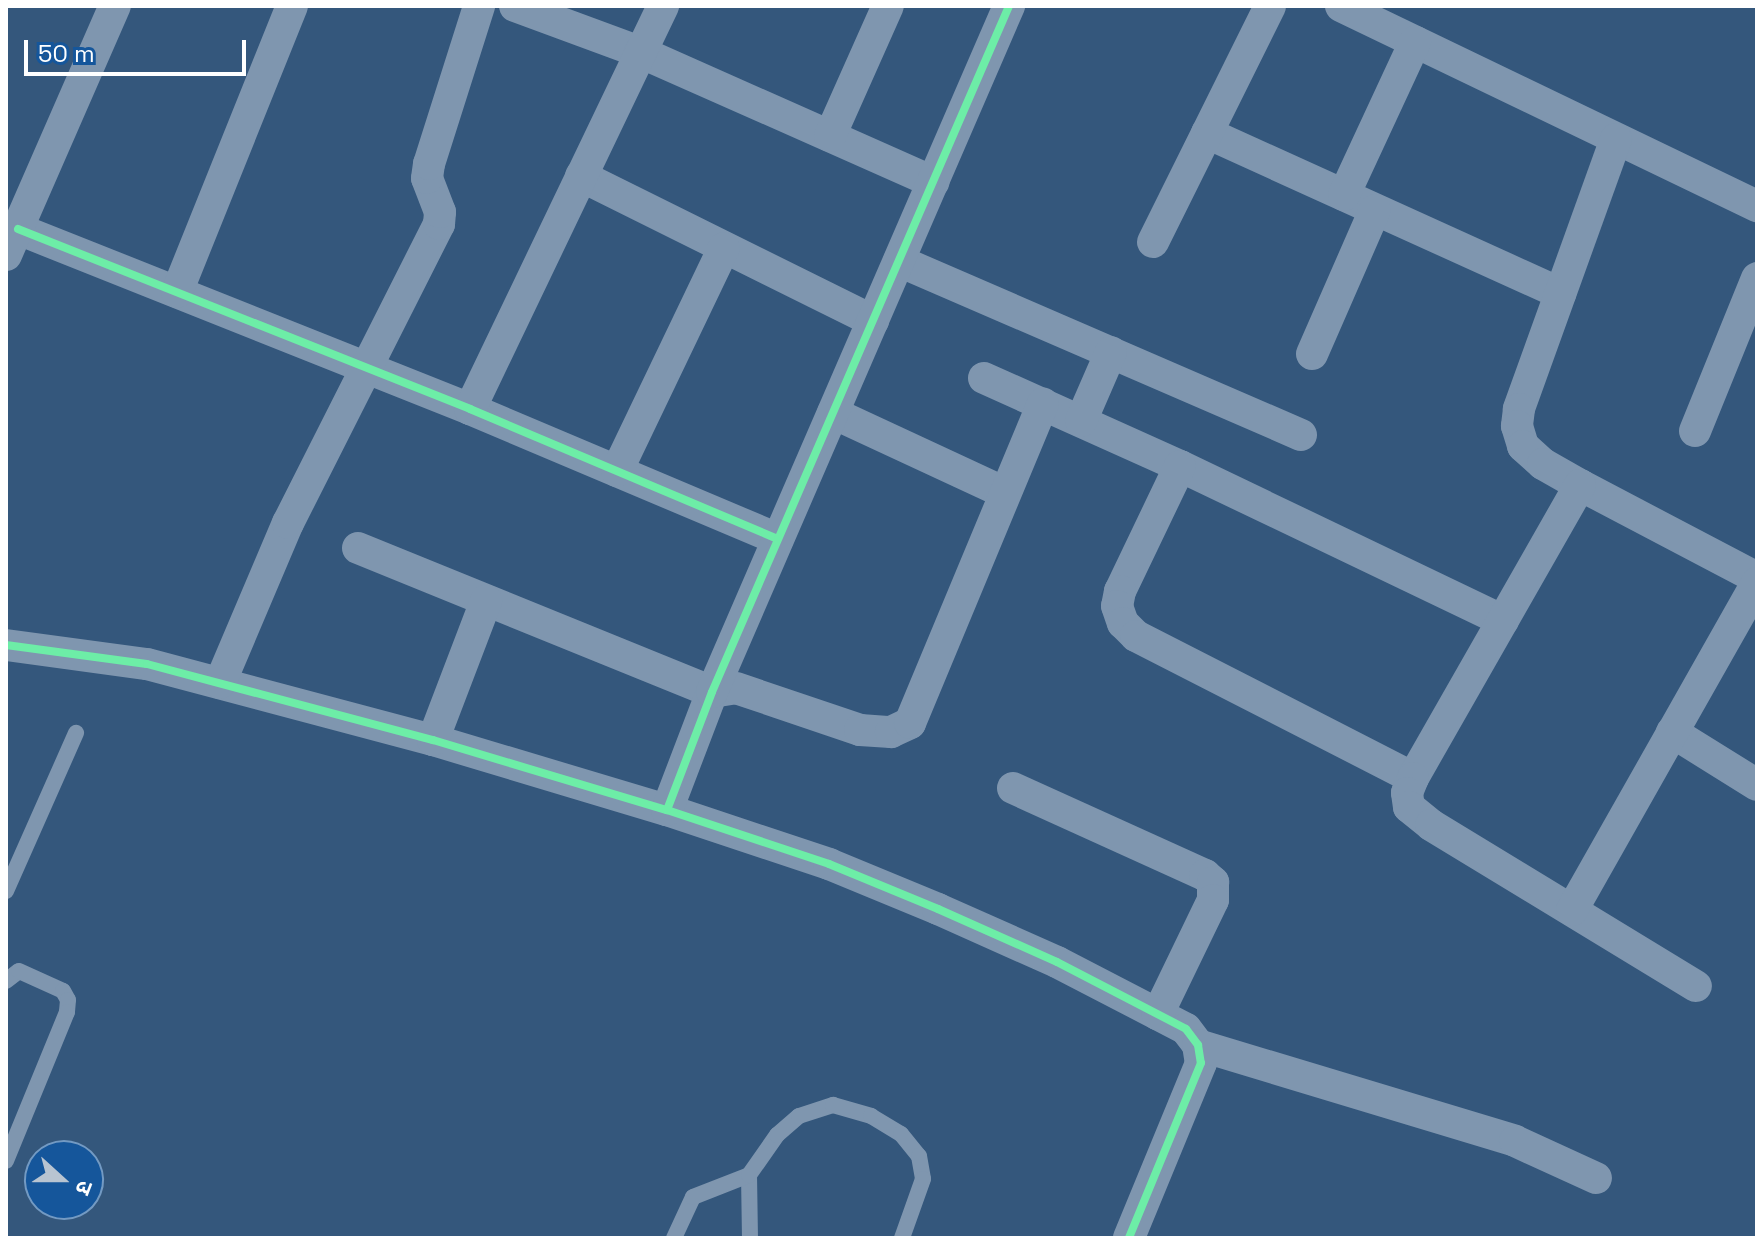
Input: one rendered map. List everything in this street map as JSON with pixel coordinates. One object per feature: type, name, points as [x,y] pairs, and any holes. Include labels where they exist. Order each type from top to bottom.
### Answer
[{"type":"street","points":[[115,6],[12,242],[177,292],[470,409],[778,539]]},
{"type":"street","points":[[177,292],[292,6]]},
{"type":"street","points":[[220,683],[288,523],[439,224],[440,212],[427,178],[429,164],[479,6]]},
{"type":"street","points":[[515,6],[640,52],[933,182]]},
{"type":"street","points":[[470,409],[663,6]]},
{"type":"street","points":[[830,136],[888,6]]},
{"type":"street","points":[[667,810],[712,692],[1009,6]]},
{"type":"street","points":[[1153,242],[1270,6]]},
{"type":"street","points":[[1341,6],[1616,139],[1755,200]]},
{"type":"street","points":[[1344,195],[1415,42]]},
{"type":"street","points":[[1207,133],[1560,293]]},
{"type":"street","points":[[1572,910],[1757,580],[1543,464],[1523,446],[1517,426],[1519,409],[1616,139]]},
{"type":"street","points":[[581,176],[873,321]]},
{"type":"street","points":[[1312,354],[1375,210]]},
{"type":"street","points":[[617,471],[724,248]]},
{"type":"street","points":[[899,261],[1301,435]]},
{"type":"street","points":[[1695,431],[1757,278]]},
{"type":"street","points":[[1081,421],[1111,352]]},
{"type":"street","points":[[984,378],[1180,466],[1503,621]]},
{"type":"street","points":[[358,548],[712,692],[736,688],[860,730],[891,732],[910,723],[1003,492],[1043,404]]},
{"type":"street","points":[[833,413],[1003,492]]},
{"type":"street","points":[[1180,466],[1120,591],[1117,606],[1123,623],[1136,636],[1413,778]]},
{"type":"street","points":[[1580,485],[1413,778],[1407,793],[1409,807],[1431,825],[1696,986]]},
{"type":"street","points":[[433,740],[486,601]]},
{"type":"street","points":[[6,645],[147,664],[433,740],[667,810],[829,864],[938,909],[1057,962],[1158,1014],[1186,1029],[1198,1045],[1201,1063],[1129,1238]]},
{"type":"street","points":[[1672,732],[1757,785]]},
{"type":"street","points":[[1013,788],[1205,875],[1213,882],[1213,900],[1158,1014]]},
{"type":"street","points":[[1198,1045],[1515,1141],[1596,1178]]},
{"type":"lane","points":[[6,891],[76,733]]},
{"type":"lane","points":[[6,981],[19,971],[63,991],[68,1000],[67,1012],[6,1161]]},
{"type":"lane","points":[[674,1238],[693,1197],[749,1175],[777,1135],[799,1116],[833,1105],[871,1116],[901,1134],[919,1156],[923,1179],[902,1238]]},
{"type":"lane","points":[[749,1175],[750,1238]]},
{"type":"cycle path","points":[[667,810],[712,692],[1009,6]]},
{"type":"cycle path","points":[[18,229],[470,409],[778,539]]},
{"type":"cycle path","points":[[6,645],[147,664],[433,740],[667,810],[829,864],[938,909],[1057,962],[1186,1029],[1198,1045],[1201,1063],[1129,1238]]}]
